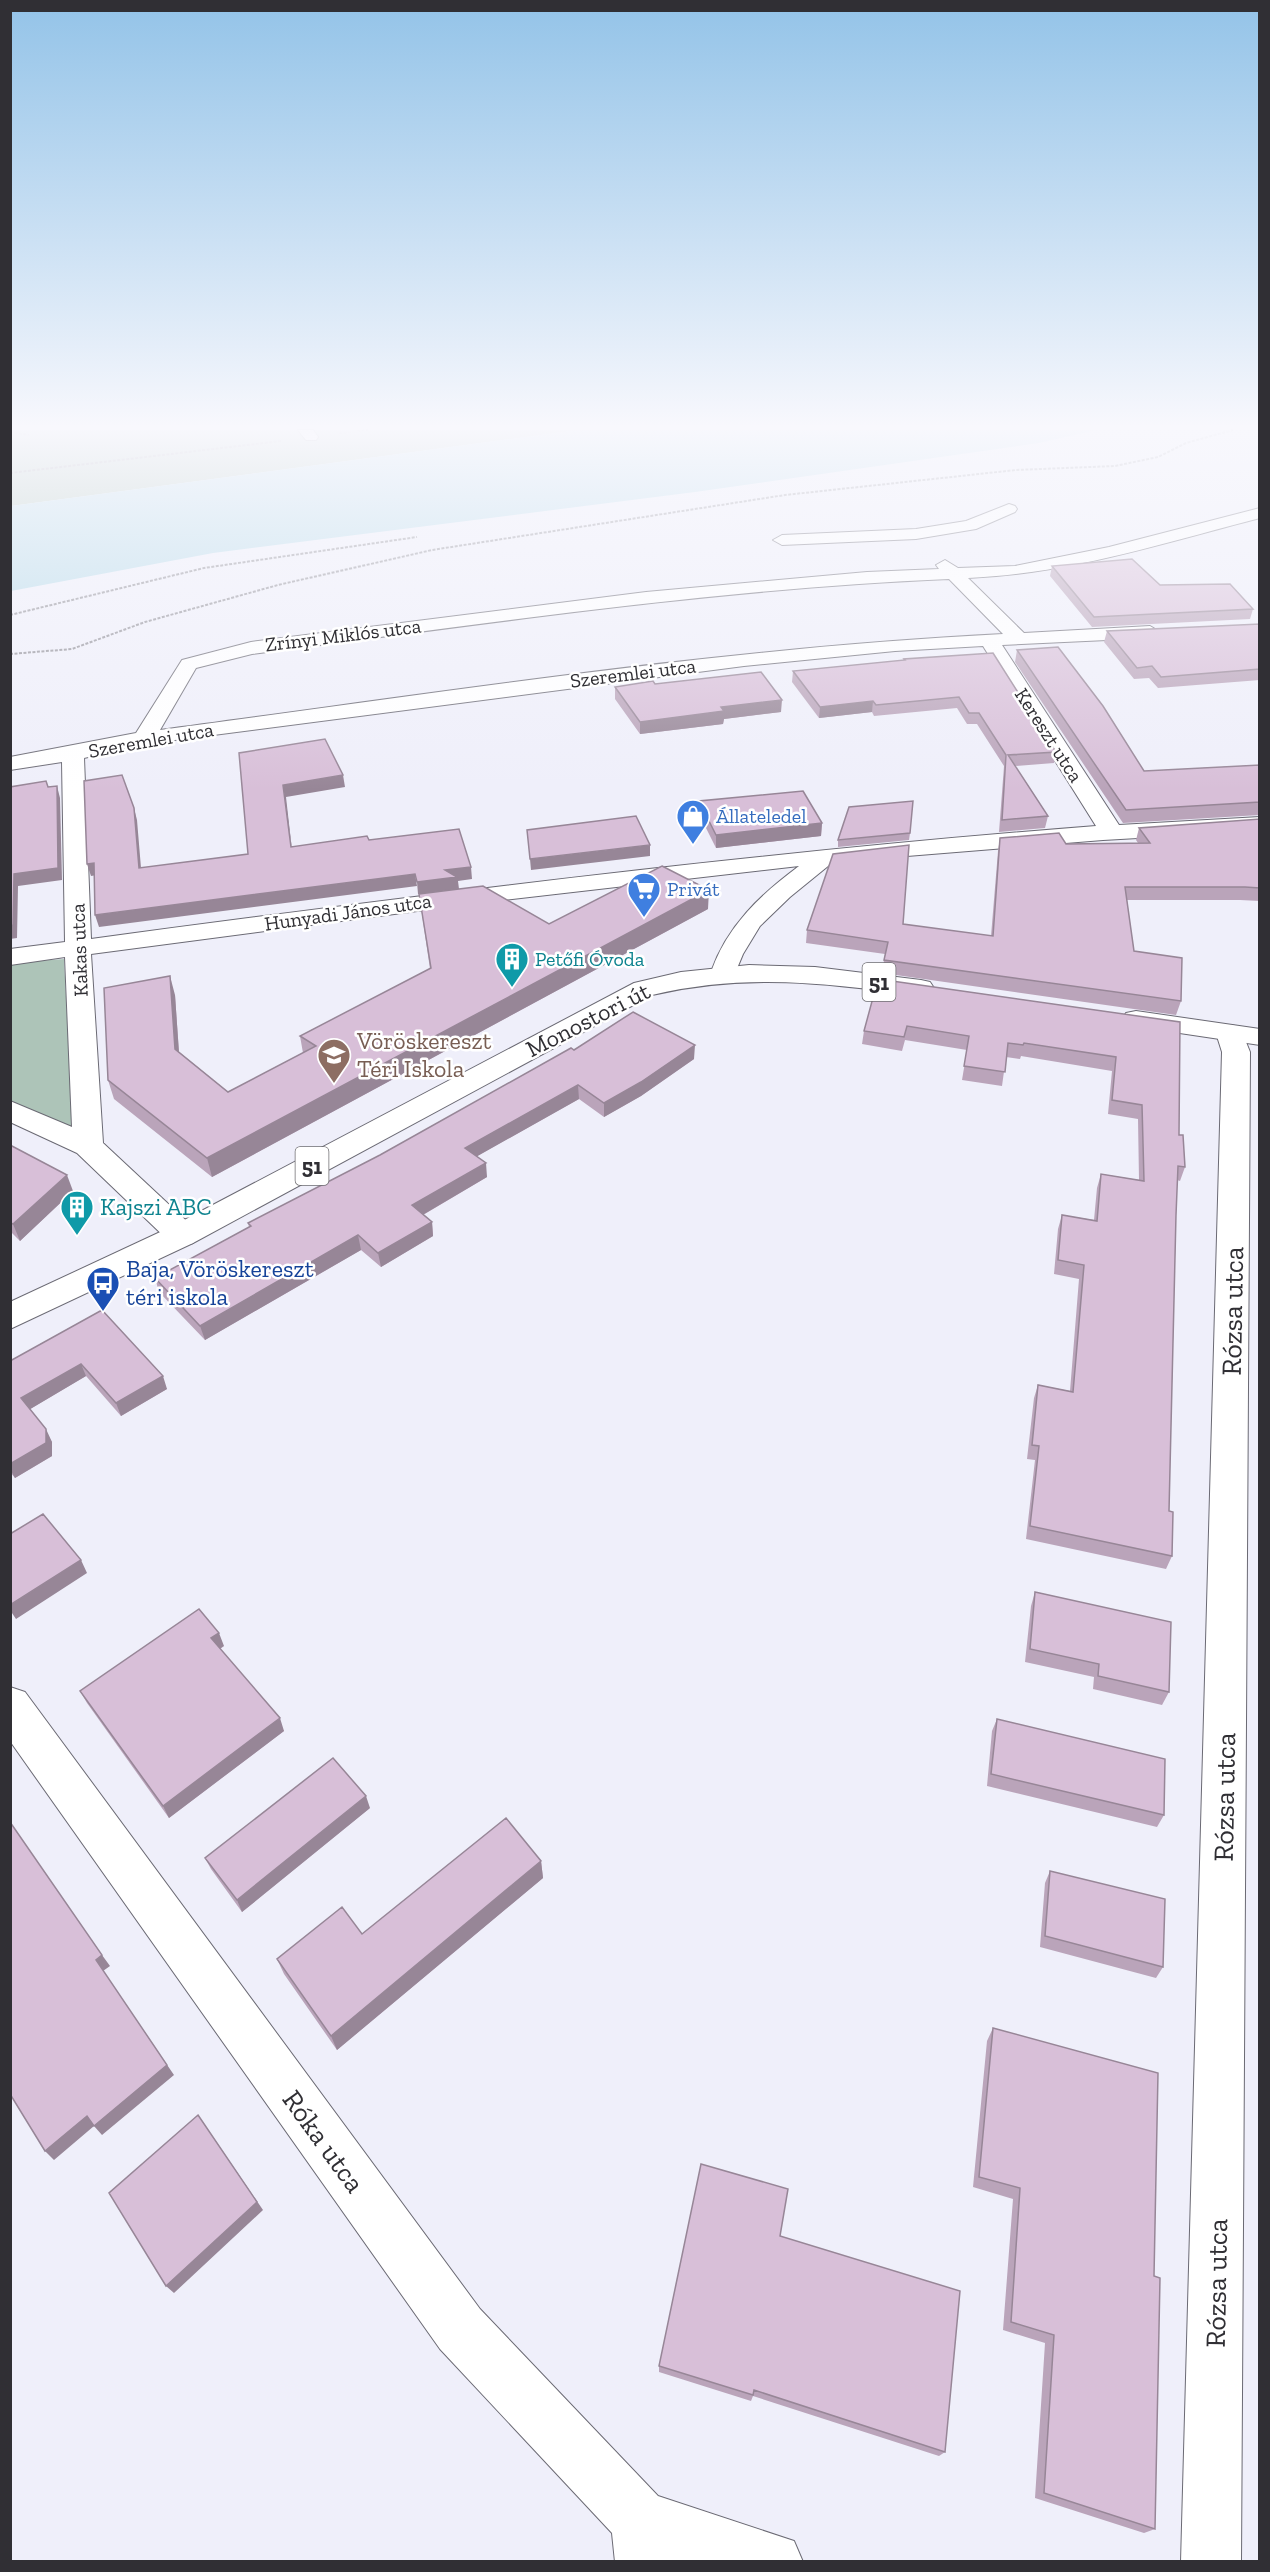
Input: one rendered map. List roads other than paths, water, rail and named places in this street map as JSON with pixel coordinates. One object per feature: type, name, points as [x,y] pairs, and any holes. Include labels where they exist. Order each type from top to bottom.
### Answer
[{"type":"street","points":[[931,550],[1018,638]]},
{"type":"street","name":"Zrínyi Miklós utca","points":[[144,738],[189,664],[251,648],[646,597],[867,577],[1015,571],[1118,550]]},
{"type":"street","name":"Szeremlei utca","points":[[10,764],[73,754],[144,738],[744,660],[988,639],[1167,631]]},
{"type":"street","name":"Kereszt utca","points":[[988,639],[1111,831]]},
{"type":"street","name":"Kakas utca","points":[[73,754],[78,948],[88,1146]]},
{"type":"street","name":"Hunyadi János utca","points":[[10,957],[581,882],[828,855],[1111,831],[1260,824]]},
{"type":"street","points":[[723,972],[727,955],[777,894],[828,855]]},
{"type":"street","name":"51","points":[[723,972],[804,972],[942,991]]},
{"type":"street","name":"Monostori út","points":[[10,1317],[182,1235],[643,989],[723,972]]},
{"type":"street","points":[[1115,1016],[1245,1035]]},
{"type":"street","name":"Rózsa utca","points":[[1211,2562],[1236,1052],[1245,1035]]},
{"type":"street","points":[[10,1110],[88,1146],[182,1235]]},
{"type":"street","name":"Róka utca","points":[[10,1706],[460,2329],[643,2541]]},
{"type":"street","points":[[643,2541],[772,2562]]},
{"type":"water","points":[[11,550],[236,550],[213,553],[11,591]]},
{"type":"place","name":"Állateledel","points":[[693,845]]},
{"type":"place","name":"Privát","points":[[644,918]]},
{"type":"place","name":"Petőfi Óvoda","points":[[512,988]]},
{"type":"place","name":"Vöröskereszt Téri Iskola","points":[[334,1084]]},
{"type":"place","name":"Kajszi ABC","points":[[77,1236]]},
{"type":"place","name":"Baja, Vöröskereszt téri iskola","points":[[103,1312]]}]
